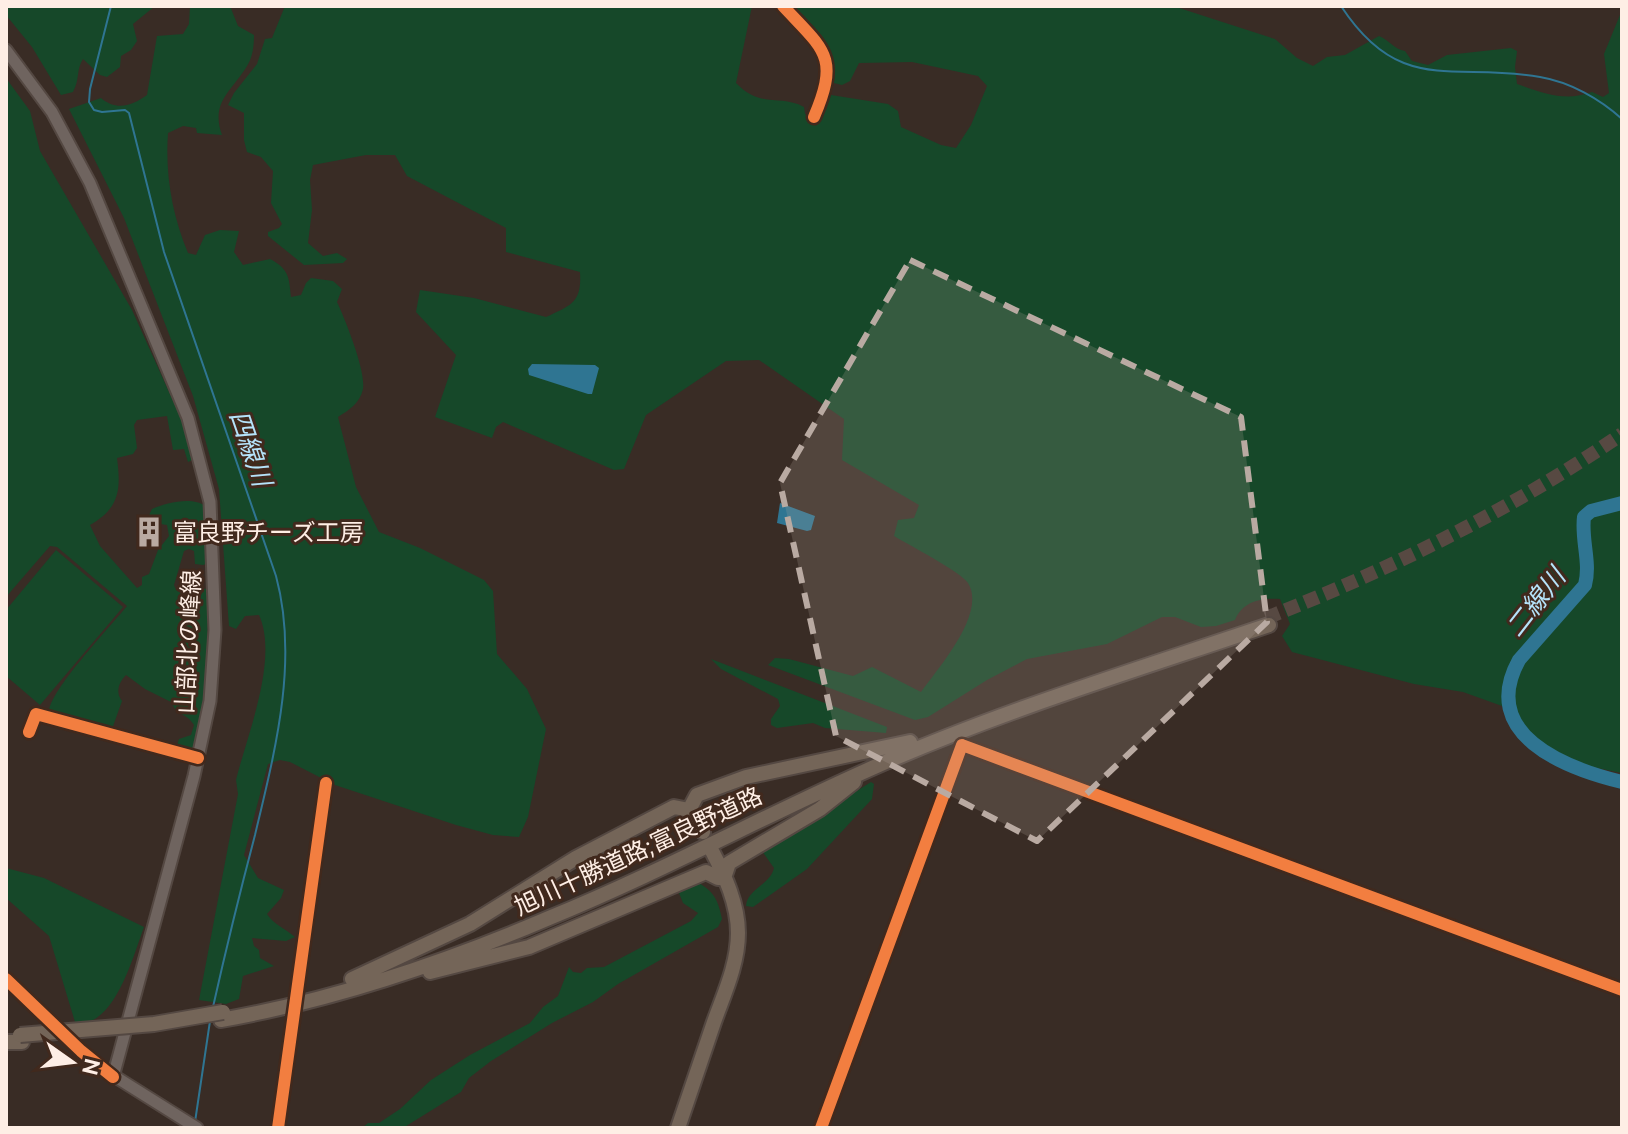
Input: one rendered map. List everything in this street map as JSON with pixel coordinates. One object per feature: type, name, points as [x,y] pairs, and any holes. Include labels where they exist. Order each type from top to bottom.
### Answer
[{"type":"highway","name":"旭川十勝道路;富良野道路","points":[[6,1042],[16,1037],[100,1036],[286,1007],[548,910],[910,742],[1050,690],[1268,621],[983,722],[873,768],[551,918],[430,964],[353,984]]},
{"type":"highway","points":[[689,810],[697,795],[746,777],[910,742]]},
{"type":"highway","points":[[671,1128],[731,948],[730,913],[721,877],[729,863],[820,809],[873,768]]},
{"type":"highway","points":[[353,984],[470,924],[576,858],[660,813],[674,807],[689,810]]},
{"type":"highway","points":[[689,810],[700,834]]},
{"type":"highway","points":[[678,1128],[735,962],[738,930],[721,877],[709,852]]},
{"type":"highway","points":[[353,984],[440,970],[529,947],[706,872],[721,877]]},
{"type":"main road","points":[[783,6],[819,45],[827,64],[826,87],[814,117]]},
{"type":"main road","name":"山部北の峰線","points":[[6,50],[52,112],[78,157],[167,367],[198,449],[213,530],[215,630],[210,701],[198,758],[113,1077]]},
{"type":"main road","points":[[6,979],[81,1051],[113,1077],[193,1125]]},
{"type":"street","points":[[29,732],[36,714],[198,758]]},
{"type":"street","points":[[821,1128],[962,745],[1622,990]]},
{"type":"street","points":[[299,987],[326,783]]},
{"type":"street","points":[[278,1128],[295,1016]]},
{"type":"highlighted area","points":[[910,260],[1241,417],[1267,622],[1037,841],[836,736],[780,483]]},
{"type":"green space","points":[[6,6],[155,6],[133,24],[137,41],[131,50],[121,56],[120,67],[107,77],[100,75],[83,59],[73,92],[61,95],[32,47],[6,15]]},
{"type":"green space","points":[[190,6],[230,6],[238,26],[254,35],[249,62],[221,105],[219,124],[222,135],[197,133],[196,128],[183,126],[168,133],[171,194],[188,253],[196,255],[205,235],[220,230],[239,231],[234,252],[243,265],[270,259],[281,266],[287,274],[291,297],[301,295],[311,278],[333,281],[342,289],[337,302],[354,345],[363,381],[359,398],[338,417],[356,487],[379,532],[420,548],[484,580],[493,591],[497,654],[527,689],[546,729],[528,817],[519,837],[493,835],[456,825],[335,785],[290,762],[280,760],[268,764],[244,855],[258,878],[284,890],[267,914],[295,937],[286,941],[252,938],[260,958],[274,966],[243,976],[239,999],[226,1004],[199,1000],[238,794],[236,780],[263,675],[264,633],[259,615],[245,616],[236,629],[229,626],[219,489],[193,396],[124,218],[69,109],[101,98],[112,105],[124,106],[147,95],[157,36],[183,34],[189,24]]},
{"type":"green space","points":[[285,6],[752,6],[736,83],[745,91],[762,99],[795,103],[804,107],[805,114],[820,120],[831,95],[888,104],[898,111],[901,127],[941,145],[956,148],[971,125],[987,86],[978,76],[912,62],[859,63],[850,81],[842,85],[834,83],[828,49],[793,6],[1173,6],[1275,39],[1297,58],[1313,66],[1327,57],[1345,55],[1379,36],[1405,51],[1412,61],[1428,65],[1447,55],[1511,48],[1517,51],[1517,84],[1554,95],[1573,96],[1592,92],[1603,97],[1609,93],[1604,54],[1622,10],[1622,773],[1587,766],[1545,746],[1502,706],[1463,692],[1414,684],[1292,652],[1282,636],[1290,624],[1280,599],[1253,602],[1235,620],[1216,626],[1201,627],[1175,617],[1162,617],[1107,644],[1027,659],[928,717],[915,720],[768,665],[775,658],[789,659],[853,676],[872,667],[921,692],[958,640],[971,609],[972,595],[963,578],[894,536],[898,520],[914,518],[919,505],[842,460],[844,419],[759,360],[726,361],[646,415],[624,469],[614,470],[503,422],[496,427],[492,438],[435,417],[456,355],[416,312],[420,290],[474,298],[546,317],[577,297],[580,272],[506,252],[506,228],[407,176],[395,155],[366,155],[313,165],[308,243],[323,256],[337,253],[347,259],[343,263],[304,265],[268,236],[268,232],[282,224],[271,203],[273,171],[261,157],[247,152],[244,113],[228,105],[257,64],[265,39],[272,38]]},
{"type":"green space","points":[[6,78],[30,111],[40,151],[132,310],[183,423],[194,459],[188,462],[184,449],[173,450],[167,416],[137,420],[134,425],[137,448],[133,454],[117,458],[119,479],[113,505],[90,525],[100,546],[137,588],[142,585],[142,577],[149,574],[158,550],[169,536],[167,525],[154,523],[153,516],[149,515],[152,509],[186,501],[205,506],[209,563],[195,564],[194,551],[184,551],[174,585],[176,590],[189,594],[203,588],[208,590],[207,697],[196,750],[177,745],[179,739],[191,735],[194,725],[191,721],[171,702],[126,675],[119,687],[122,701],[112,729],[49,712],[69,675],[127,606],[57,547],[50,546],[6,597]]},
{"type":"green space","points":[[56,550],[123,607],[40,705],[6,676],[6,610]]},
{"type":"green space","points":[[711,659],[887,727],[886,733],[825,728],[813,723],[777,728],[771,725],[771,719],[780,706],[778,699],[721,669]]},
{"type":"green space","points":[[871,782],[874,784],[872,799],[807,869],[753,907],[746,906],[750,895],[768,879],[774,868],[762,851]]},
{"type":"green space","points":[[6,868],[44,878],[144,927],[118,992],[103,1013],[93,1020],[75,1022],[49,936],[6,898]]},
{"type":"green space","points":[[697,882],[708,889],[717,901],[722,919],[718,927],[491,1061],[469,1078],[461,1092],[403,1128],[362,1128],[368,1123],[379,1123],[400,1109],[431,1080],[530,1023],[543,1007],[558,996],[569,967],[573,972],[581,973],[587,968],[604,967],[691,921],[698,913],[683,903],[679,893]]},
{"type":"water","points":[[532,364],[595,365],[599,368],[592,394],[588,394],[529,375],[528,369]]},
{"type":"water","points":[[780,503],[815,516],[811,530],[777,523]]},
{"type":"waterway","name":"四線川","points":[[111,6],[89,102],[94,110],[125,110],[129,113],[164,252],[276,576],[283,608],[285,673],[282,706],[263,803],[213,1007]]},
{"type":"waterway","points":[[1341,6],[1363,34],[1385,53],[1407,64],[1430,70],[1509,73],[1551,79],[1584,92],[1622,119]]},
{"type":"waterway","name":"二線川","points":[[1622,503],[1591,511],[1584,517],[1585,585],[1519,660],[1509,686],[1510,708],[1518,727],[1533,744],[1576,767],[1622,782]]},
{"type":"waterway","name":"四線川","points":[[195,1122],[210,1021]]},
{"type":"tunnel","points":[[1266,618],[1359,579],[1494,513],[1622,434]]},
{"type":"cycle path","points":[[783,6],[809,33],[824,55],[826,80],[814,117]]},
{"type":"cycle path","points":[[29,732],[36,714],[198,758]]},
{"type":"cycle path","points":[[821,1128],[962,745],[1622,990]]},
{"type":"cycle path","points":[[278,1128],[326,783]]},
{"type":"cycle path","points":[[6,979],[81,1051],[113,1077]]},
{"type":"place","name":"富良野チーズ工房","points":[[149,532]]}]
